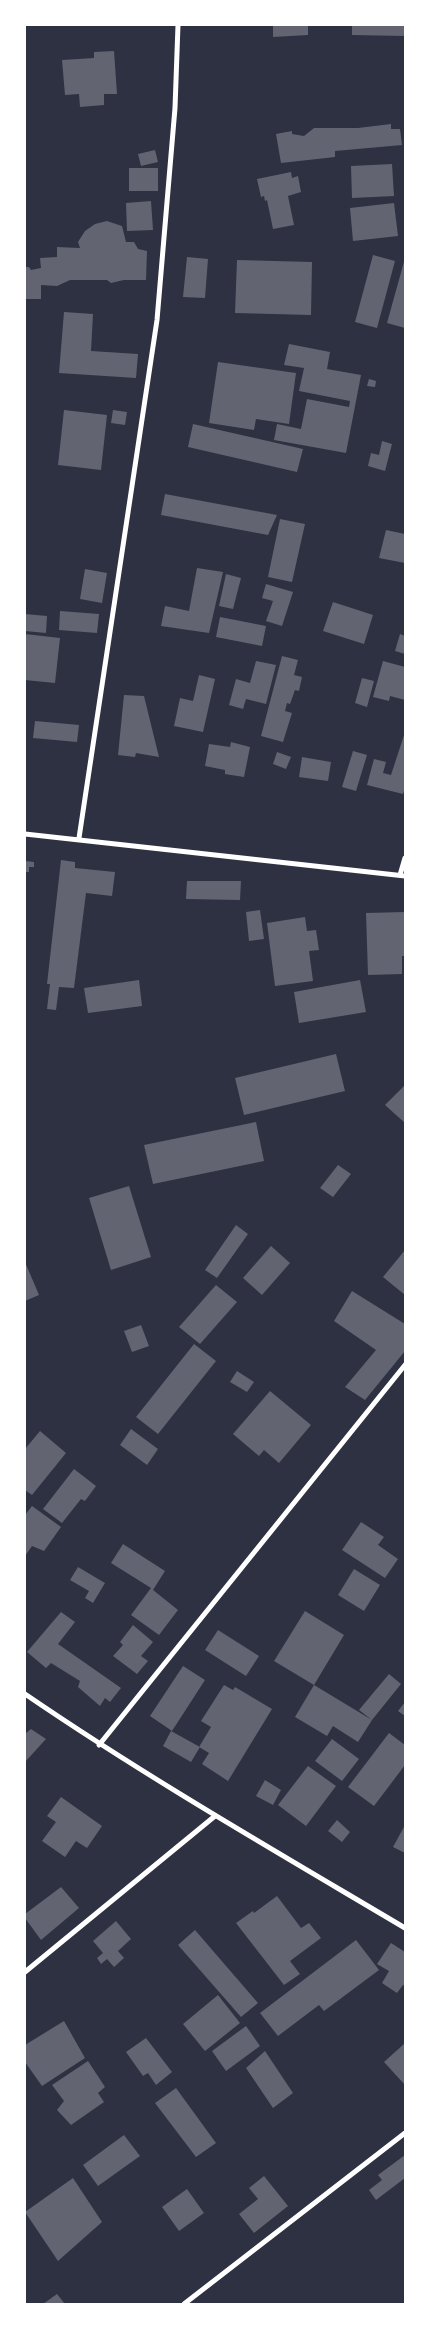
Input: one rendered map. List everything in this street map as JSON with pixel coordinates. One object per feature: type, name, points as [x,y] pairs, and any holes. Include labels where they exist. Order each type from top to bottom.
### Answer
[{"type":"street","points":[[79,838],[156,320],[175,108],[178,25]]},
{"type":"street","points":[[25,834],[79,838],[402,876],[405,858]]},
{"type":"street","points":[[99,1745],[405,1365]]},
{"type":"street","points":[[25,1694],[99,1745],[405,1928]]},
{"type":"street","points":[[25,1972],[215,1816]]},
{"type":"street","points":[[184,2304],[405,2133]]},
{"type":"building","points":[[273,25],[308,25],[308,35],[273,37]]},
{"type":"building","points":[[352,25],[405,25],[405,36],[352,35]]},
{"type":"building","points":[[114,51],[117,94],[104,94],[104,105],[80,107],[79,94],[65,95],[62,60],[94,58],[94,52]]},
{"type":"building","points":[[391,124],[391,129],[400,129],[402,145],[335,151],[335,157],[281,163],[276,134],[292,131],[292,134],[304,136],[314,128],[358,128]]},
{"type":"building","points":[[155,150],[158,162],[141,166],[138,154]]},
{"type":"building","points":[[392,164],[394,196],[352,198],[351,166]]},
{"type":"building","points":[[129,168],[158,168],[158,191],[129,191]]},
{"type":"building","points":[[291,172],[292,178],[298,176],[301,192],[288,196],[294,225],[273,229],[267,200],[265,201],[264,196],[261,197],[257,179]]},
{"type":"building","points":[[151,201],[153,230],[127,231],[126,203]]},
{"type":"building","points":[[394,203],[398,236],[353,241],[350,208]]},
{"type":"building","points":[[107,221],[122,226],[126,242],[134,242],[138,249],[147,251],[146,280],[124,280],[111,283],[107,280],[70,280],[57,286],[41,285],[41,299],[25,299],[25,267],[29,267],[31,270],[41,268],[40,258],[57,257],[57,247],[80,248],[78,242],[85,231],[95,224]]},
{"type":"building","points":[[373,255],[395,261],[377,328],[355,322]]},
{"type":"building","points":[[187,257],[208,259],[205,298],[183,297]]},
{"type":"building","points":[[405,258],[405,328],[387,323]]},
{"type":"building","points":[[237,260],[312,262],[311,315],[235,313]]},
{"type":"building","points":[[64,312],[93,314],[91,351],[138,354],[136,378],[59,373]]},
{"type":"building","points":[[289,344],[330,352],[327,369],[361,375],[346,453],[274,440],[277,424],[301,429],[307,399],[349,407],[350,401],[299,391],[304,368],[284,365]]},
{"type":"building","points":[[218,362],[296,373],[289,424],[256,419],[254,430],[209,423]]},
{"type":"building","points":[[369,379],[376,381],[375,387],[367,386]]},
{"type":"building","points":[[64,410],[107,415],[101,470],[58,465]]},
{"type":"building","points":[[113,410],[127,412],[125,425],[111,423]]},
{"type":"building","points":[[193,424],[303,449],[297,472],[188,447]]},
{"type":"building","points":[[382,441],[392,444],[385,471],[368,466],[371,453],[379,455]]},
{"type":"building","points":[[165,494],[277,515],[268,535],[161,515]]},
{"type":"building","points":[[280,519],[305,524],[292,582],[268,577]]},
{"type":"building","points":[[386,530],[405,534],[405,563],[379,558]]},
{"type":"building","points":[[197,568],[223,572],[209,633],[161,626],[165,606],[189,611]]},
{"type":"building","points":[[85,569],[107,573],[102,603],[80,599]]},
{"type":"building","points":[[226,574],[241,578],[233,609],[219,606]]},
{"type":"building","points":[[266,584],[293,592],[282,626],[266,621],[273,601],[262,598]]},
{"type":"building","points":[[333,602],[373,615],[364,644],[323,631]]},
{"type":"building","points":[[60,611],[99,614],[97,633],[59,630]]},
{"type":"building","points":[[25,614],[47,616],[46,633],[25,631]]},
{"type":"building","points":[[220,617],[266,626],[262,646],[216,637]]},
{"type":"building","points":[[25,634],[60,638],[55,683],[25,680]]},
{"type":"building","points":[[400,634],[405,636],[405,654],[395,651]]},
{"type":"building","points":[[282,656],[298,660],[294,675],[302,677],[299,691],[295,690],[290,704],[287,703],[285,711],[292,713],[283,742],[261,736]]},
{"type":"building","points":[[256,661],[276,665],[266,704],[246,699],[243,709],[229,705],[236,679],[250,683]]},
{"type":"building","points":[[383,661],[405,667],[405,700],[390,696],[389,701],[373,697]]},
{"type":"building","points":[[199,675],[215,679],[203,732],[174,726],[180,698],[193,701]]},
{"type":"building","points":[[362,678],[374,681],[367,707],[355,703]]},
{"type":"building","points":[[124,695],[144,696],[159,757],[136,753],[135,757],[118,755]]},
{"type":"building","points":[[35,721],[79,725],[77,742],[33,738]]},
{"type":"building","points":[[405,732],[405,787],[403,794],[367,785],[374,759],[386,762],[383,773],[391,775]]},
{"type":"building","points":[[231,742],[250,747],[244,777],[225,774],[225,770],[205,766],[209,744],[230,747]]},
{"type":"building","points":[[353,751],[367,755],[356,791],[342,787]]},
{"type":"building","points":[[277,752],[291,757],[286,769],[273,764]]},
{"type":"building","points":[[302,757],[331,762],[328,781],[299,777]]},
{"type":"building","points":[[61,860],[75,862],[75,868],[115,872],[112,896],[86,893],[74,988],[59,987],[56,1010],[47,1009],[50,984],[47,984]]},
{"type":"building","points":[[25,861],[34,862],[34,867],[29,867],[29,872],[25,872]]},
{"type":"building","points":[[187,881],[241,881],[240,900],[186,899]]},
{"type":"building","points":[[260,910],[264,939],[249,941],[246,912]]},
{"type":"building","points":[[405,912],[405,956],[402,956],[402,974],[368,975],[366,913]]},
{"type":"building","points":[[305,917],[307,931],[316,930],[319,950],[309,951],[313,981],[275,986],[267,923]]},
{"type":"building","points":[[139,980],[142,1006],[88,1013],[84,988]]},
{"type":"building","points":[[360,980],[366,1012],[299,1023],[294,992]]},
{"type":"building","points":[[336,1054],[345,1091],[244,1115],[235,1078]]},
{"type":"building","points":[[405,1085],[405,1123],[385,1105]]},
{"type":"building","points":[[256,1122],[264,1161],[153,1184],[144,1145]]},
{"type":"building","points":[[338,1165],[351,1174],[333,1197],[320,1188]]},
{"type":"building","points":[[129,1186],[151,1257],[111,1270],[89,1198]]},
{"type":"building","points":[[236,1225],[248,1234],[217,1278],[205,1270]]},
{"type":"building","points":[[271,1246],[290,1263],[262,1295],[243,1278]]},
{"type":"building","points":[[405,1250],[405,1295],[383,1277]]},
{"type":"building","points":[[25,1262],[39,1295],[25,1301]]},
{"type":"building","points":[[216,1285],[237,1302],[200,1344],[179,1327]]},
{"type":"building","points":[[352,1291],[405,1324],[405,1351],[365,1400],[345,1387],[376,1350],[334,1321]]},
{"type":"building","points":[[141,1325],[149,1346],[132,1352],[124,1331]]},
{"type":"building","points":[[194,1344],[216,1361],[158,1434],[136,1417]]},
{"type":"building","points":[[237,1371],[254,1382],[247,1392],[230,1382]]},
{"type":"building","points":[[270,1391],[311,1425],[279,1463],[264,1450],[259,1456],[233,1434]]},
{"type":"building","points":[[131,1429],[158,1449],[147,1465],[120,1445]]},
{"type":"building","points":[[40,1431],[66,1453],[32,1495],[25,1490],[25,1449]]},
{"type":"building","points":[[74,1469],[96,1486],[85,1501],[81,1499],[62,1523],[43,1509]]},
{"type":"building","points":[[32,1506],[61,1527],[44,1551],[32,1546],[25,1556],[25,1515]]},
{"type":"building","points":[[361,1522],[384,1537],[378,1545],[398,1559],[385,1578],[342,1550]]},
{"type":"building","points":[[123,1544],[165,1571],[153,1590],[178,1610],[159,1635],[131,1615],[151,1588],[111,1563]]},
{"type":"building","points":[[78,1567],[105,1583],[93,1603],[85,1598],[89,1591],[70,1580]]},
{"type":"building","points":[[354,1569],[380,1585],[364,1611],[338,1595]]},
{"type":"building","points":[[305,1611],[344,1635],[314,1685],[274,1661]]},
{"type":"building","points":[[61,1612],[75,1622],[58,1644],[121,1688],[110,1702],[105,1698],[100,1706],[78,1687],[80,1681],[51,1663],[46,1668],[27,1652]]},
{"type":"building","points":[[133,1625],[153,1642],[141,1656],[148,1661],[137,1674],[113,1656],[123,1645],[120,1642]]},
{"type":"building","points":[[218,1630],[259,1656],[246,1676],[205,1650]]},
{"type":"building","points":[[183,1666],[205,1680],[172,1731],[150,1716]]},
{"type":"building","points":[[389,1674],[401,1684],[372,1720],[359,1710]]},
{"type":"building","points":[[224,1685],[233,1690],[235,1687],[272,1709],[228,1781],[202,1764],[209,1753],[199,1747],[211,1727],[201,1721]]},
{"type":"building","points":[[314,1685],[372,1720],[358,1742],[333,1726],[327,1736],[295,1717]]},
{"type":"building","points":[[405,1702],[405,1716],[398,1711]]},
{"type":"building","points":[[31,1729],[46,1739],[25,1762],[25,1734]]},
{"type":"building","points":[[171,1731],[200,1747],[191,1762],[163,1746]]},
{"type":"building","points":[[389,1733],[405,1745],[405,1765],[374,1806],[348,1787]]},
{"type":"building","points":[[332,1739],[359,1759],[342,1781],[315,1761]]},
{"type":"building","points":[[308,1766],[336,1786],[306,1826],[278,1805]]},
{"type":"building","points":[[265,1780],[281,1790],[273,1805],[256,1796]]},
{"type":"building","points":[[61,1797],[102,1826],[87,1848],[76,1841],[65,1857],[42,1841],[56,1822],[47,1816]]},
{"type":"building","points":[[337,1820],[350,1832],[342,1842],[328,1831]]},
{"type":"building","points":[[405,1825],[405,1853],[393,1847]]},
{"type":"building","points":[[61,1887],[79,1908],[41,1940],[25,1918],[25,1914]]},
{"type":"building","points":[[277,1896],[301,1928],[309,1923],[321,1938],[290,1961],[300,1974],[284,1985],[236,1923],[253,1911],[254,1913]]},
{"type":"building","points":[[116,1921],[131,1939],[118,1951],[124,1958],[114,1967],[107,1959],[101,1964],[97,1958],[103,1953],[93,1941]]},
{"type":"building","points":[[195,1930],[258,2003],[241,2017],[178,1945]]},
{"type":"building","points":[[356,1940],[379,1970],[324,2011],[319,2005],[278,2036],[260,2013]]},
{"type":"building","points":[[391,1943],[405,1952],[405,1986],[403,1985],[397,1993],[382,1983],[389,1971],[377,1964]]},
{"type":"building","points":[[218,1995],[240,2023],[205,2051],[183,2024]]},
{"type":"building","points":[[64,2021],[85,2058],[42,2086],[25,2062],[25,2045]]},
{"type":"building","points":[[246,2026],[260,2046],[226,2071],[212,2051]]},
{"type":"building","points":[[146,2038],[172,2072],[156,2085],[148,2073],[143,2076],[126,2052]]},
{"type":"building","points":[[405,2043],[405,2085],[384,2062]]},
{"type":"building","points":[[265,2051],[293,2093],[273,2108],[246,2068]]},
{"type":"building","points":[[88,2061],[105,2087],[98,2093],[104,2102],[71,2125],[57,2110],[64,2101],[52,2085]]},
{"type":"building","points":[[176,2088],[216,2143],[196,2157],[155,2103]]},
{"type":"building","points":[[124,2135],[140,2156],[98,2186],[83,2165]]},
{"type":"building","points":[[405,2155],[405,2178],[376,2200],[369,2190],[382,2180],[378,2175]]},
{"type":"building","points":[[264,2176],[288,2206],[254,2233],[239,2214],[258,2199],[249,2188]]},
{"type":"building","points":[[73,2178],[102,2222],[58,2261],[25,2212]]},
{"type":"building","points":[[187,2189],[204,2213],[179,2231],[162,2207]]},
{"type":"building","points":[[57,2294],[65,2304],[43,2304]]}]
